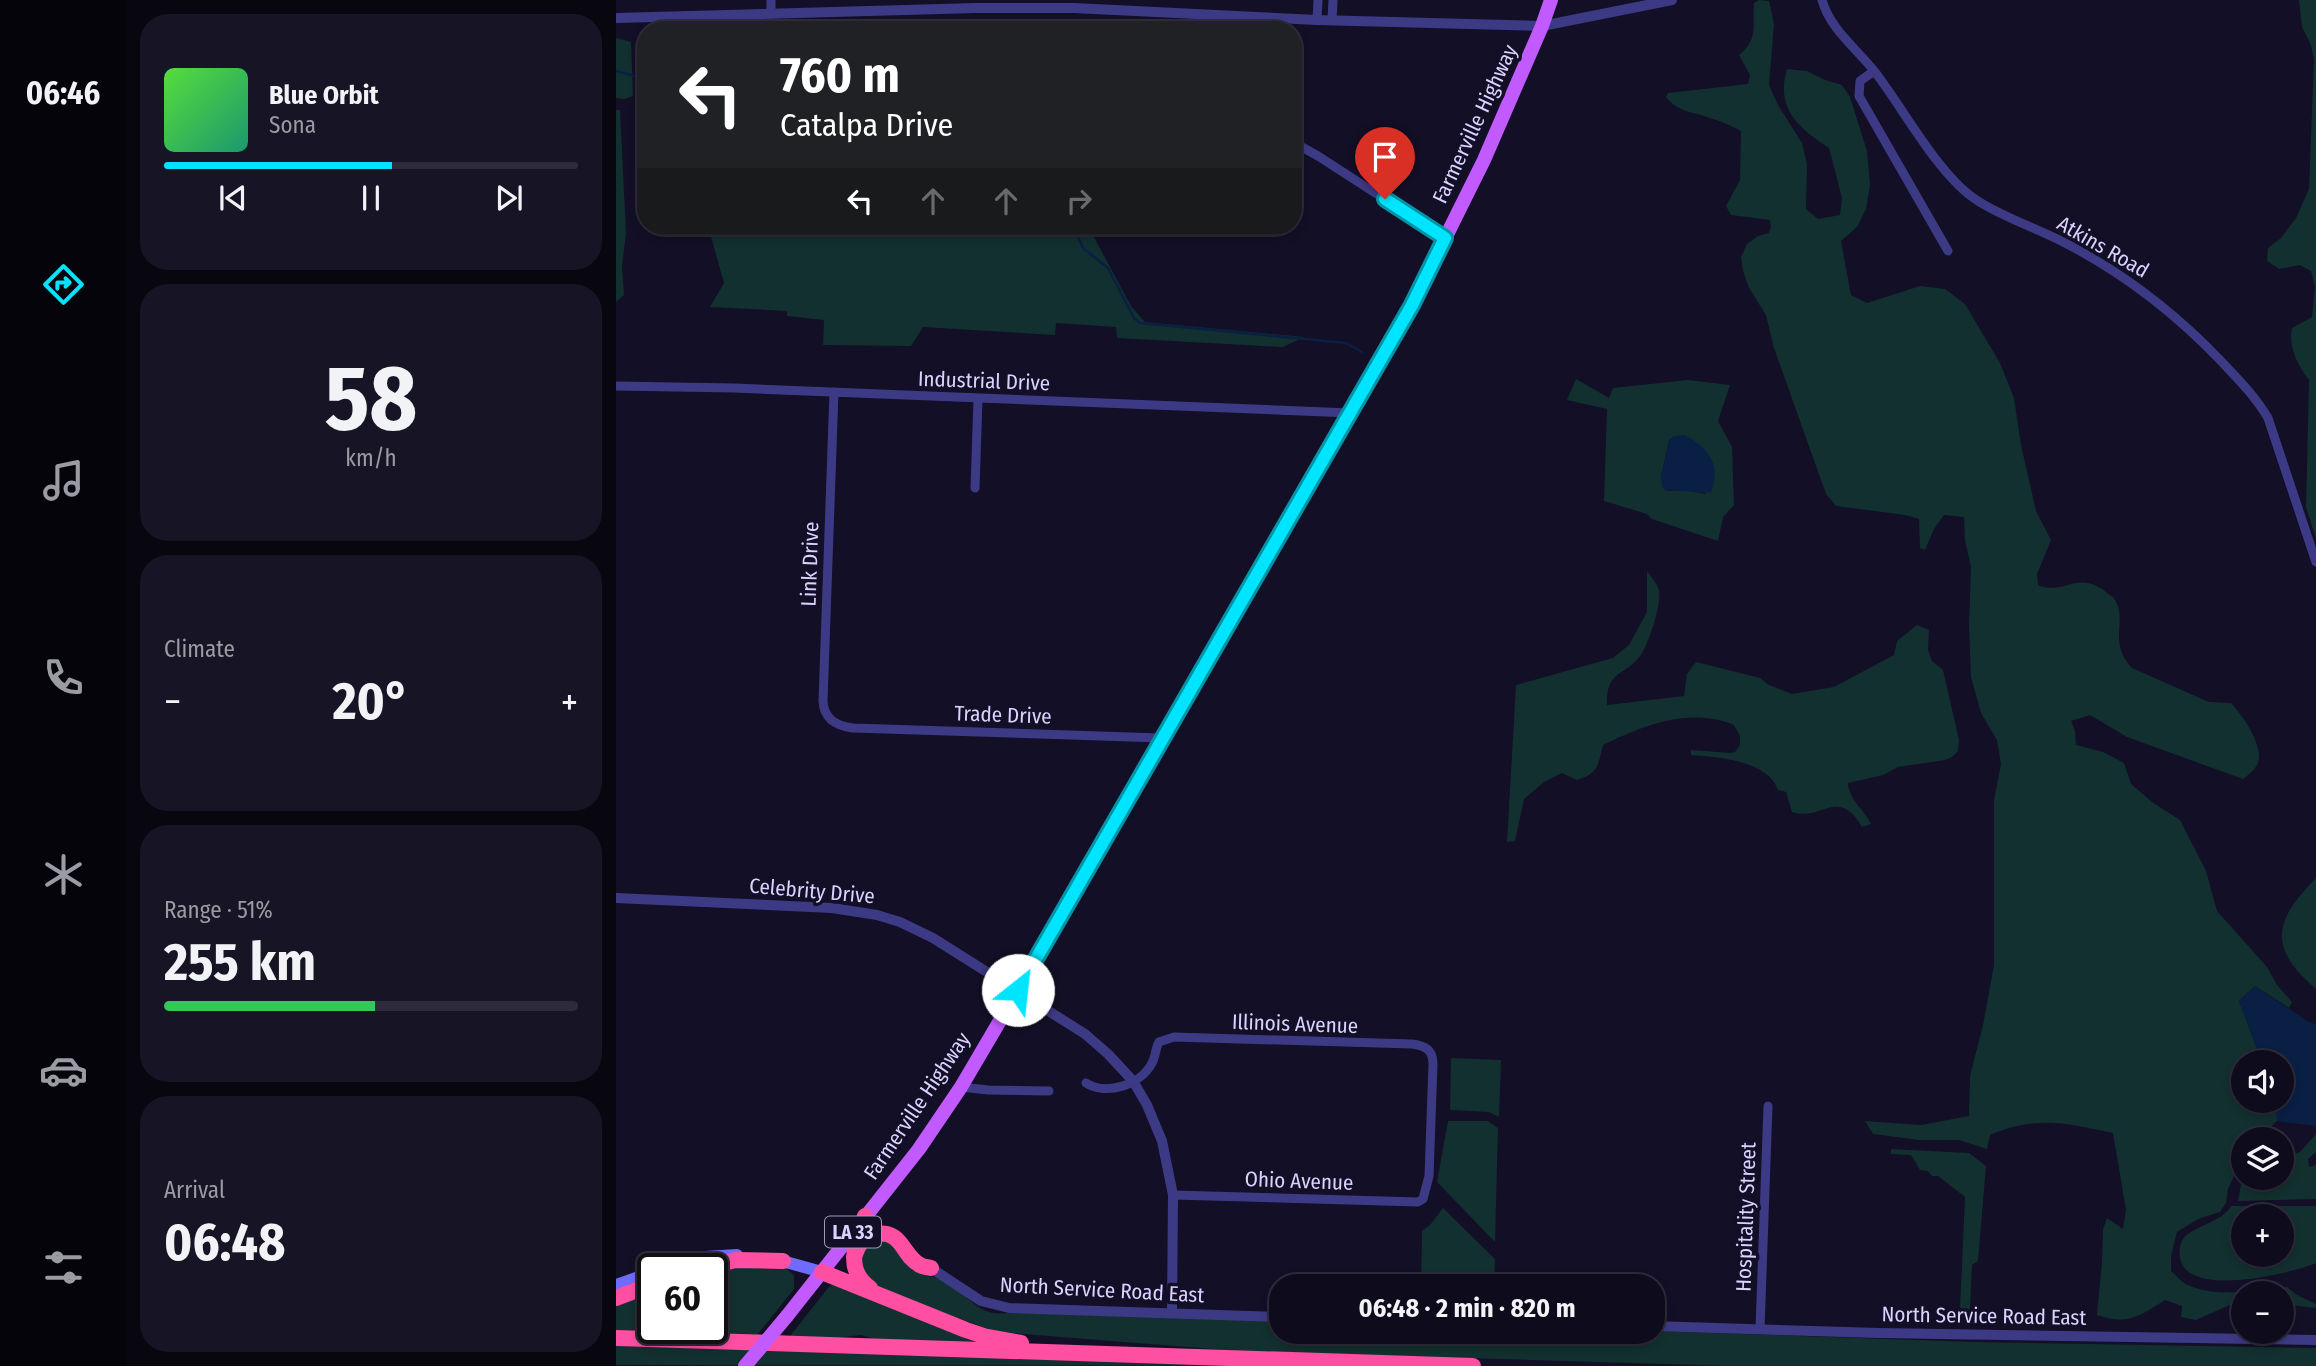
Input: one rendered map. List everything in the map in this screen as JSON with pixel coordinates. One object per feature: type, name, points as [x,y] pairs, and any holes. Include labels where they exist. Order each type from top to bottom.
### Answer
[{"type":"highway","points":[[865,1216],[854,1265],[860,1279],[884,1296]]},
{"type":"highway","points":[[854,1257],[864,1238],[874,1234],[886,1234],[896,1238],[919,1265],[931,1268]]},
{"type":"highway","points":[[728,1262],[783,1261]]},
{"type":"highway","points":[[822,1272],[966,1330],[1002,1340],[1152,1356]]},
{"type":"highway","points":[[616,1298],[637,1290]]},
{"type":"highway","points":[[616,1338],[1473,1366]]},
{"type":"main road","name":"Farmerville Highway","points":[[745,1366],[919,1149],[961,1087],[1412,305],[1484,160],[1551,0]]},
{"type":"main road","points":[[728,1255],[758,1255],[822,1272]]},
{"type":"main road","points":[[616,1285],[637,1278]]},
{"type":"street","points":[[771,0],[771,13]]},
{"type":"street","points":[[1317,20],[1318,0]]},
{"type":"street","points":[[1332,20],[1333,0]]},
{"type":"street","points":[[616,19],[1050,8],[1317,20],[1542,26],[1672,0]]},
{"type":"street","name":"Atkins Road","points":[[1822,0],[1825,12],[1874,71],[1950,176],[1977,201],[2071,246],[2145,291],[2201,340],[2256,397],[2269,418],[2316,562]]},
{"type":"street","points":[[1232,21],[1233,16]]},
{"type":"street","points":[[1874,71],[1860,81],[1859,96],[1948,251]]},
{"type":"street","points":[[1302,147],[1445,238]]},
{"type":"street","name":"Industrial Drive","points":[[616,386],[1350,413]]},
{"type":"street","name":"Link Drive","points":[[834,392],[823,701],[827,717],[844,727]]},
{"type":"street","points":[[975,488],[978,399]]},
{"type":"street","name":"Trade Drive","points":[[844,727],[1161,738]]},
{"type":"street","name":"Celebrity Drive","points":[[616,898],[832,908],[877,915],[900,922],[933,938],[1085,1034],[1133,1081],[1158,1129],[1168,1164],[1172,1195],[1172,1313]]},
{"type":"street","name":"Illinois Avenue","points":[[1133,1081],[1152,1064],[1157,1044],[1162,1040],[1186,1037],[1412,1044],[1426,1047],[1432,1055],[1433,1064],[1429,1176],[1423,1199]]},
{"type":"street","points":[[1086,1083],[1094,1088],[1119,1088],[1133,1081]]},
{"type":"street","points":[[961,1087],[1049,1091]]},
{"type":"street","name":"Hospitality Street","points":[[1760,1329],[1768,1105]]},
{"type":"street","name":"Ohio Avenue","points":[[1172,1195],[1418,1202],[1423,1199]]},
{"type":"street","name":"North Service Road East","points":[[931,1268],[975,1297],[1001,1306],[1023,1309],[1269,1317]]},
{"type":"street","name":"North Service Road East","points":[[1665,1326],[2316,1340]]},
{"type":"green space","points":[[1759,0],[1769,1],[1774,24],[1769,85],[1802,143],[1807,164],[1806,209],[1818,219],[1840,215],[1842,198],[1829,148],[1799,125],[1787,106],[1784,83],[1787,69],[1807,71],[1842,85],[1850,97],[1867,151],[1870,185],[1866,209],[1857,227],[1841,241],[1851,295],[1867,303],[1920,286],[1945,289],[1965,304],[2000,363],[2014,398],[2021,445],[2036,511],[2051,540],[2037,574],[2038,585],[2055,588],[2086,583],[2105,591],[2113,597],[2118,606],[2120,648],[2132,668],[2209,702],[2231,703],[2255,739],[2258,763],[2243,779],[2127,737],[2090,715],[2071,721],[2076,745],[2103,752],[2124,763],[2131,784],[2180,820],[2206,871],[2217,911],[2267,967],[2277,985],[2292,1002],[2289,1008],[2255,986],[2239,1001],[2257,1050],[2231,1050],[2231,1113],[2277,1113],[2277,1121],[2271,1127],[2231,1127],[2231,1183],[2226,1203],[2220,1212],[2198,1219],[2177,1232],[2171,1256],[2171,1271],[2186,1284],[2200,1289],[2231,1292],[2231,1304],[2196,1320],[2181,1317],[2182,1306],[2165,1300],[2133,1318],[2117,1320],[2097,1315],[2103,1229],[2107,1218],[2123,1229],[2126,1210],[2113,1133],[2066,1124],[2037,1123],[1990,1135],[1987,1149],[1959,1140],[1919,1140],[1873,1134],[1865,1121],[1921,1125],[1969,1116],[1970,1076],[1994,965],[1994,800],[2001,764],[1997,740],[1981,713],[1971,677],[1971,567],[1965,540],[1964,517],[1944,515],[1934,529],[1925,550],[1920,548],[1919,519],[1836,506],[1826,494],[1774,348],[1766,315],[1749,288],[1743,271],[1741,257],[1747,244],[1758,236],[1769,233],[1770,220],[1731,215],[1726,206],[1740,180],[1741,131],[1681,109],[1666,97],[1668,93],[1748,84],[1750,75],[1739,55],[1752,38],[1754,3]]},
{"type":"green space","points":[[2299,0],[2316,0],[2316,539],[2306,507],[2309,380],[2301,369],[2291,342],[2292,328],[2312,317],[2315,287],[2311,271],[2300,265],[2279,269],[2267,261],[2268,248],[2281,238],[2296,218],[2309,189],[2314,60],[2311,45],[2302,27]]},
{"type":"green space","points":[[616,38],[631,42],[633,96],[625,99],[616,98]]},
{"type":"green space","points":[[616,110],[620,110],[626,233],[622,266],[624,295],[616,302]]},
{"type":"green space","points":[[711,235],[1093,235],[1131,306],[1145,322],[1304,337],[1283,347],[1117,338],[1116,327],[1056,323],[1055,335],[923,327],[911,346],[823,345],[824,320],[787,316],[787,311],[710,307],[724,283]]},
{"type":"green space","points":[[1576,379],[1609,398],[1613,388],[1688,380],[1730,385],[1718,421],[1732,447],[1734,505],[1723,517],[1718,541],[1604,501],[1607,409],[1567,400]],"holes":[[[1669,440],[1706,494],[1688,490],[1666,491],[1661,477]]]},
{"type":"green space","points":[[1647,571],[1659,590],[1659,604],[1654,622],[1642,653],[1613,679],[1607,705],[1684,696],[1687,674],[1696,662],[1760,678],[1769,685],[1792,694],[1834,687],[1894,655],[1897,641],[1917,625],[1929,630],[1928,650],[1932,661],[1943,670],[1959,740],[1958,751],[1945,760],[1898,767],[1883,775],[1848,783],[1851,794],[1871,824],[1862,827],[1853,815],[1837,807],[1803,814],[1792,812],[1786,792],[1778,790],[1764,772],[1753,766],[1727,759],[1691,755],[1691,750],[1735,752],[1740,745],[1740,736],[1734,725],[1700,718],[1667,721],[1603,745],[1594,771],[1584,777],[1577,780],[1562,773],[1544,782],[1524,799],[1515,841],[1507,842],[1516,685],[1613,658],[1629,645],[1647,612]]},
{"type":"green space","points":[[2316,878],[2316,989],[2289,960],[2283,947],[2282,934],[2291,908]]},
{"type":"green space","points":[[1451,1058],[1501,1060],[1499,1117],[1489,1112],[1450,1110]]},
{"type":"green space","points":[[1448,1121],[1488,1121],[1498,1128],[1495,1242],[1437,1182]]},
{"type":"green space","points":[[2316,1134],[2316,1152],[2308,1159],[2309,1167],[2316,1165],[2316,1199],[2238,1201],[2240,1190],[2294,1190],[2294,1154],[2300,1152]]},
{"type":"green space","points":[[1891,1149],[1969,1153],[1986,1166],[1978,1261],[1972,1265],[1970,1309],[1960,1309],[1965,1197],[1938,1176],[1920,1170],[1911,1155],[1891,1154]]},
{"type":"green space","points":[[2231,1206],[2231,1267],[2294,1267],[2294,1206],[2316,1206],[2316,1263],[2258,1278],[2210,1279],[2192,1274],[2181,1262],[2181,1243],[2190,1233],[2220,1217]]},
{"type":"green space","points":[[1443,1208],[1495,1259],[1494,1274],[1421,1274],[1422,1231]]},
{"type":"green space","points":[[883,1235],[917,1271],[948,1283],[989,1312],[1269,1321],[1269,1344],[1665,1344],[1665,1331],[1974,1342],[2316,1348],[2316,1366],[1728,1366],[1238,1351],[1023,1334],[994,1331],[875,1288],[858,1260],[860,1248]]},
{"type":"green space","points":[[728,1267],[786,1268],[794,1275],[794,1289],[758,1334],[790,1336],[833,1284],[991,1343],[882,1341],[861,1335],[791,1338],[728,1336]]},
{"type":"green space","points":[[2294,1293],[2316,1304],[2316,1308],[2294,1305]]},
{"type":"green space","points":[[637,1295],[637,1334],[616,1333],[616,1303]]},
{"type":"green space","points":[[616,1346],[1272,1366],[616,1365]]},
{"type":"water","points":[[1685,435],[1700,445],[1711,458],[1715,473],[1711,492],[1666,491],[1662,487],[1661,477],[1669,440],[1674,436]]},
{"type":"water","points":[[2255,986],[2316,1024],[2316,1126],[2277,1121],[2277,1113],[2294,1113],[2294,1050],[2257,1050],[2239,1001]]},
{"type":"waterway","points":[[616,71],[637,77]]},
{"type":"waterway","points":[[1077,235],[1083,248],[1108,268],[1134,318],[1140,323],[1346,343],[1362,352]]},
{"type":"route","points":[[1018,990],[1412,305],[1445,238],[1385,199]]}]
